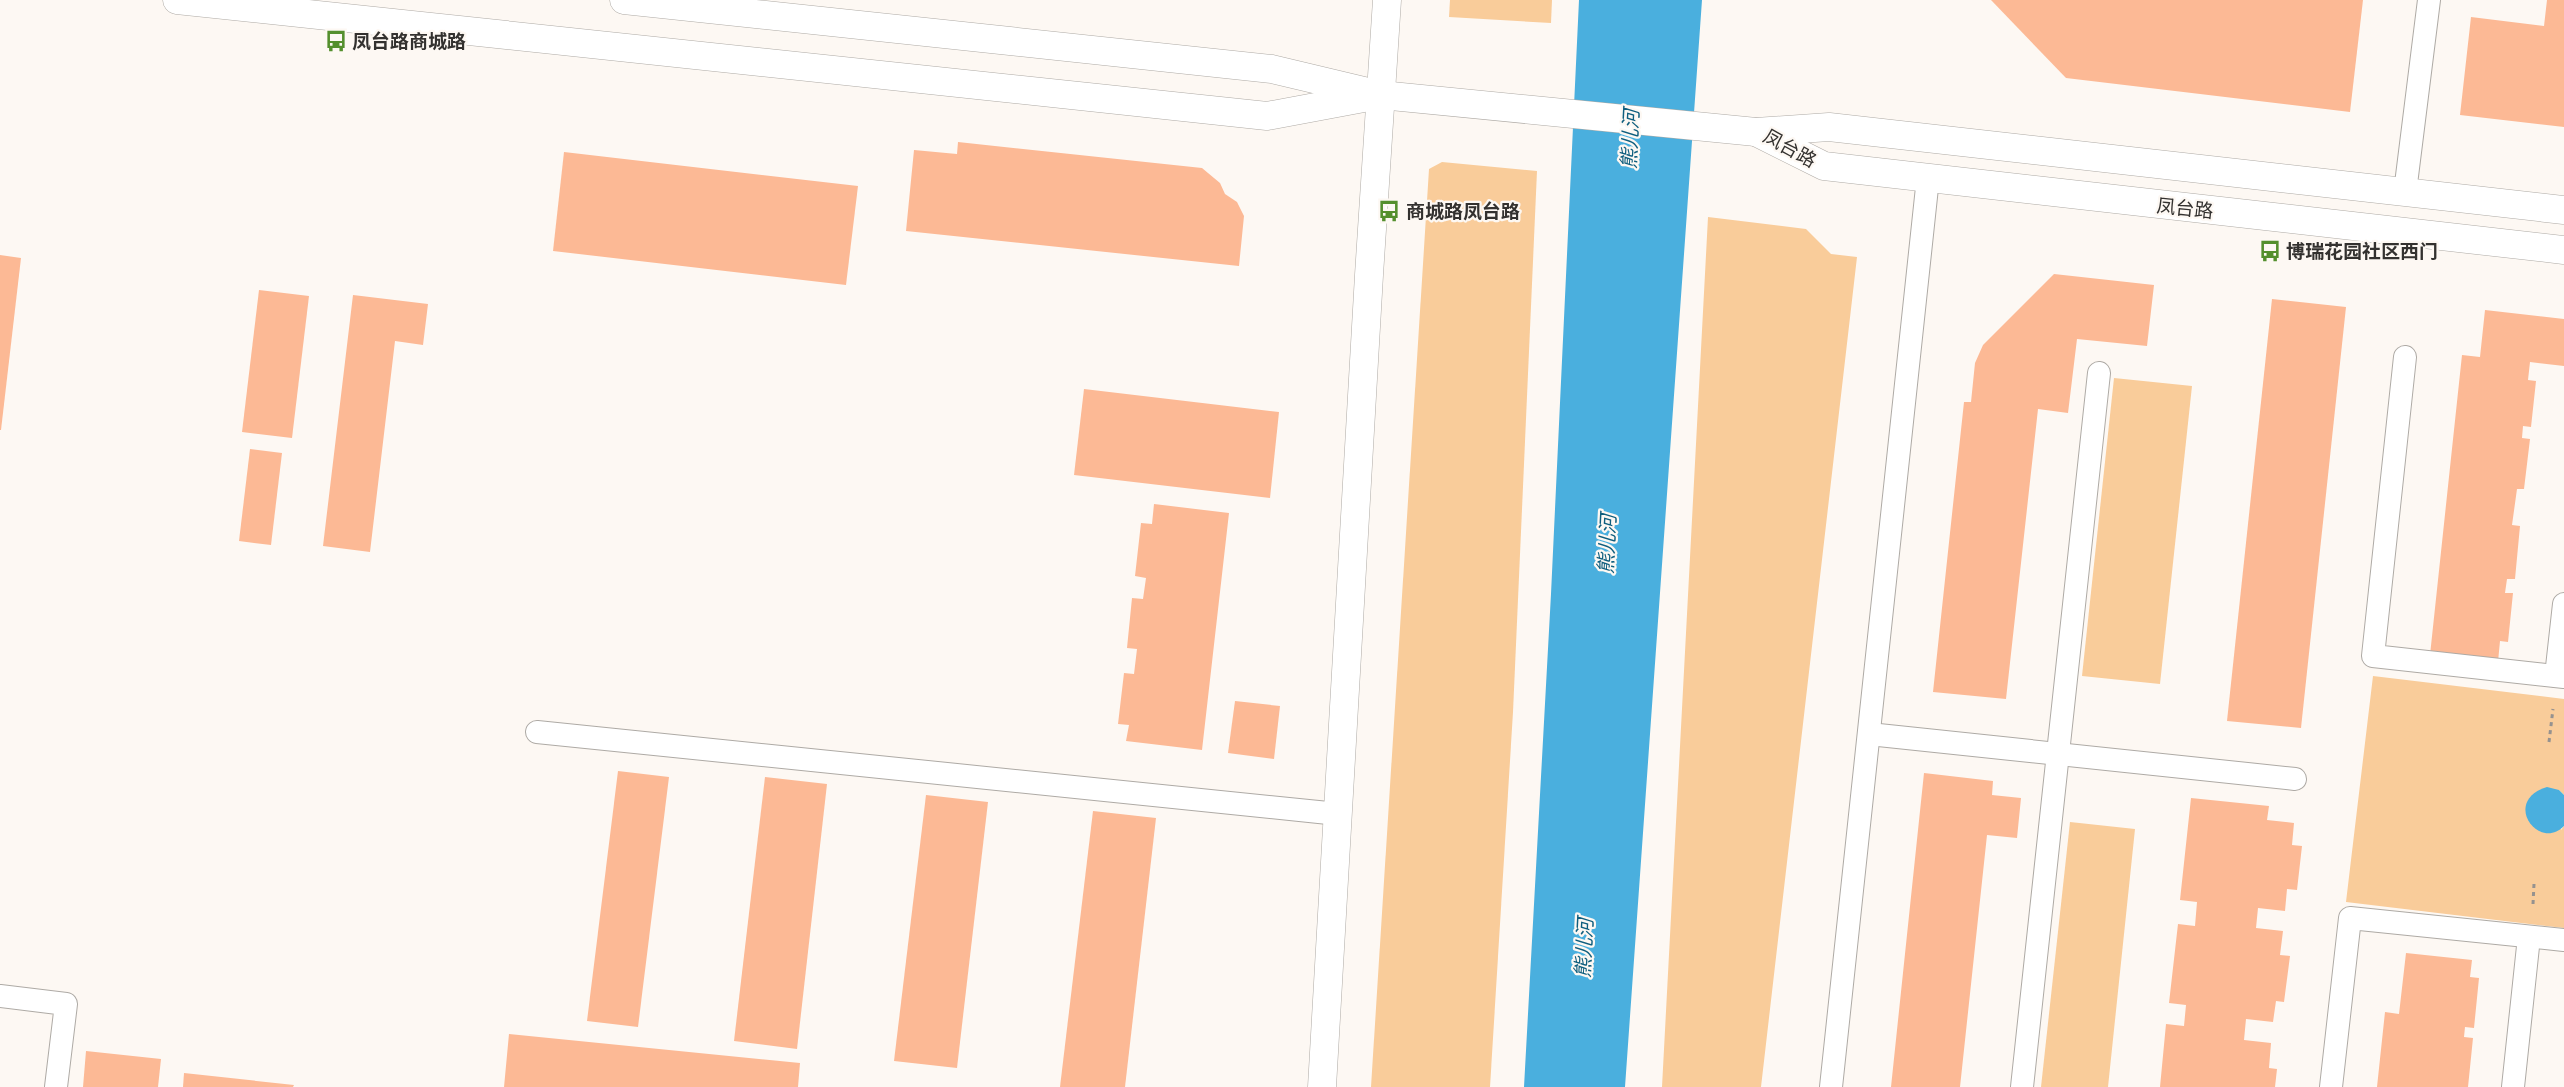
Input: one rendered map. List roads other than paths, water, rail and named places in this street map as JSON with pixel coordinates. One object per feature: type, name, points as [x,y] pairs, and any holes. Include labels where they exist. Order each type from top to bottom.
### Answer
[{"type":"street","points":[[177,0],[1267,116],[1381,95]]},
{"type":"street","points":[[624,0],[1272,69],[1381,95],[1756,132]]},
{"type":"street","points":[[1322,1087],[1387,0]]},
{"type":"street","name":"凤台路","points":[[1756,132],[1829,127],[2564,210]]},
{"type":"street","name":"凤台路","points":[[1756,132],[1824,166],[2564,250]]},
{"type":"lane","points":[[2405,192],[2428,0]]},
{"type":"lane","points":[[1830,1087],[1928,178]]},
{"type":"lane","points":[[2405,357],[2373,656],[2560,676],[2564,604]]},
{"type":"lane","points":[[2022,1087],[2098,373]]},
{"type":"lane","points":[[537,732],[1338,814]]},
{"type":"lane","points":[[1869,734],[2296,779]]},
{"type":"lane","points":[[2331,1087],[2350,918],[2564,940]]},
{"type":"lane","points":[[2514,1087],[2530,937]]},
{"type":"lane","points":[[0,996],[66,1004],[56,1087]]},
{"type":"water","name":"熊儿河","points":[[1579,0],[1702,0],[1625,1087],[1524,1087],[1551,594]]},
{"type":"water","points":[[2547,787],[2559,790],[2564,795],[2564,826],[2554,832],[2544,833],[2536,829],[2529,822],[2526,812],[2527,803],[2533,794]]},
{"type":"place","name":"凤台路商城路","points":[[336,41]]},
{"type":"place","name":"商城路凤台路","points":[[1389,211]]},
{"type":"place","name":"博瑞花园社区西门","points":[[2270,251]]}]
